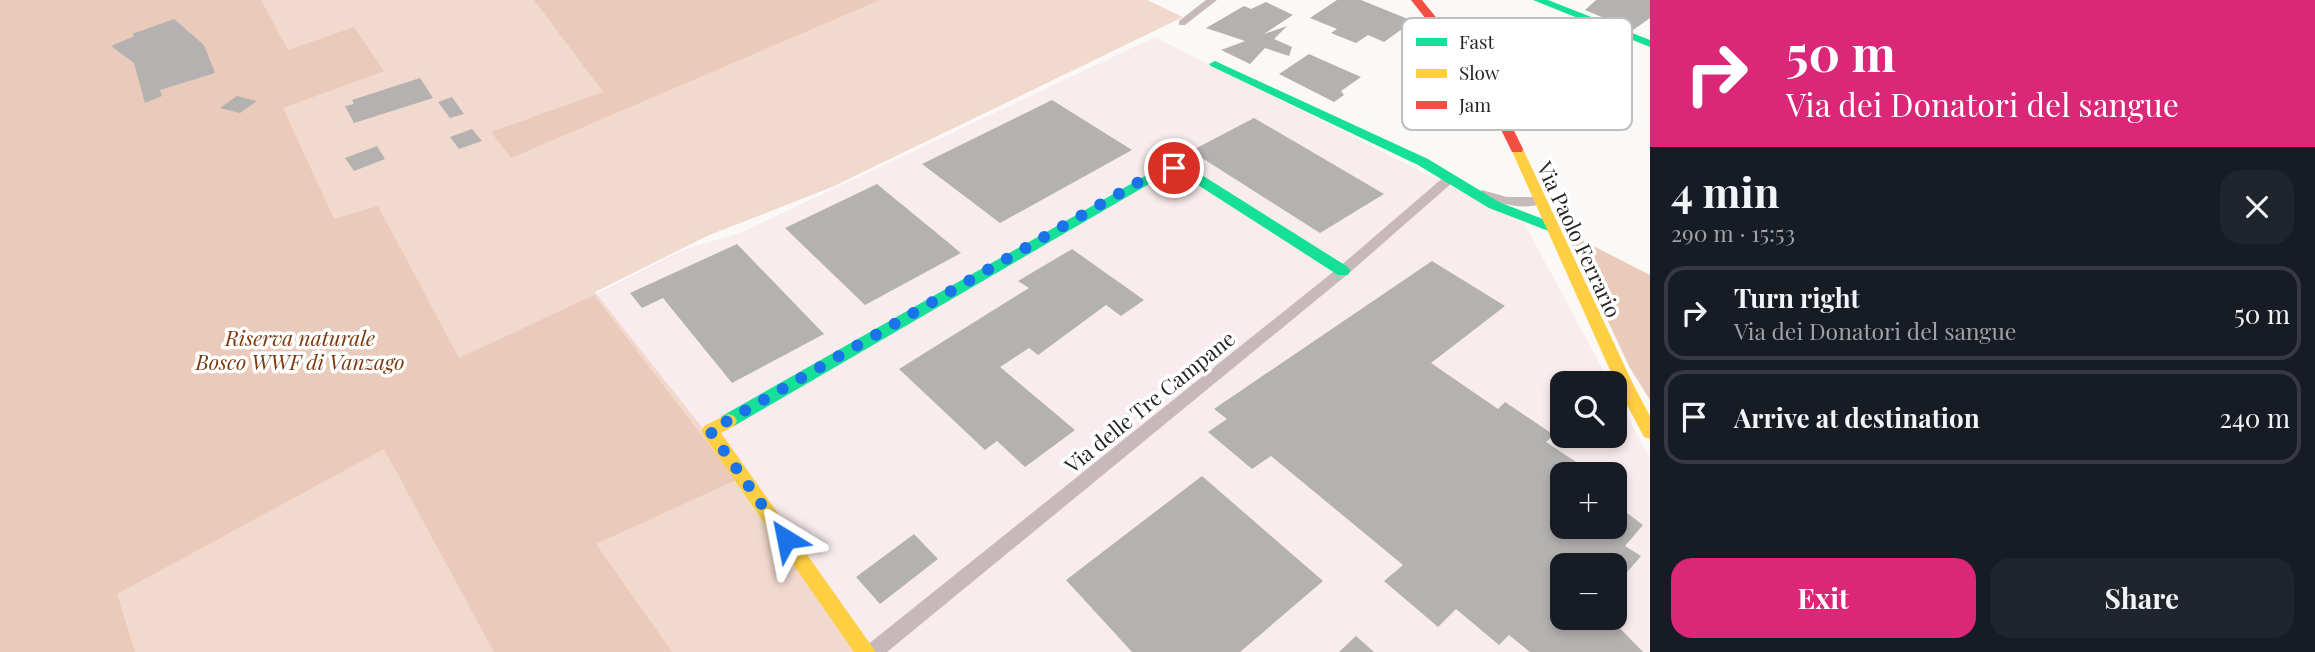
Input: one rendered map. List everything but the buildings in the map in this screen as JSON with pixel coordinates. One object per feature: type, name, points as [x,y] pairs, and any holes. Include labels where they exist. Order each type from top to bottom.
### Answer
[{"type":"street","points":[[1182,23],[1212,0]]},
{"type":"street","name":"Via Paolo Ferrario","points":[[1416,0],[1431,18]]},
{"type":"street","points":[[1538,0],[1584,18]]},
{"type":"street","points":[[1632,37],[1650,44]]},
{"type":"street","points":[[1215,64],[1423,162],[1510,212],[1550,227]]},
{"type":"street","name":"Via Paolo Ferrario","points":[[1508,130],[1550,227],[1650,432]]},
{"type":"street","points":[[866,652],[710,431],[1166,169],[1174,168],[1192,175],[1343,271]]},
{"type":"street","name":"Via delle Tre Campane","points":[[873,652],[1343,271],[1449,179]]},
{"type":"street","points":[[1475,193],[1507,201],[1539,201]]},
{"type":"shaded area","points":[[1155,37],[1524,223],[1604,371],[1550,371],[1550,448],[1627,448],[1627,415],[1650,458],[1650,652],[843,652],[594,295],[680,251],[742,232]]},
{"type":"green space","name":"Riserva naturale Bosco WWF di Vanzago","points":[[0,0],[1147,0],[1183,17],[832,187],[707,236],[595,292],[727,459],[863,652],[0,652]]},
{"type":"green space","points":[[0,0],[261,0],[288,50],[354,27],[384,71],[283,108],[334,219],[378,206],[459,358],[594,295],[736,480],[596,544],[672,652],[494,652],[384,449],[117,594],[135,652],[0,652]]},
{"type":"green space","points":[[534,0],[880,0],[511,158],[491,132],[603,92]]},
{"type":"green space","points":[[1566,232],[1650,275],[1650,400],[1630,368]]},
{"type":"traffic: fast","points":[[1538,0],[1584,18]]},
{"type":"traffic: fast","points":[[1632,37],[1650,44]]},
{"type":"traffic: fast","points":[[1215,64],[1423,162],[1494,205],[1551,227]]},
{"type":"traffic: fast","points":[[728,421],[1166,168],[1192,175],[1343,271]]},
{"type":"traffic: slow","points":[[1517,149],[1626,388],[1650,432]]},
{"type":"traffic: slow","points":[[728,421],[710,431],[866,652]]},
{"type":"traffic: jam","points":[[1416,0],[1431,18]]},
{"type":"traffic: jam","points":[[1508,130],[1517,149]]},
{"type":"route","points":[[786,539],[710,431],[1158,171],[1174,168]]}]
